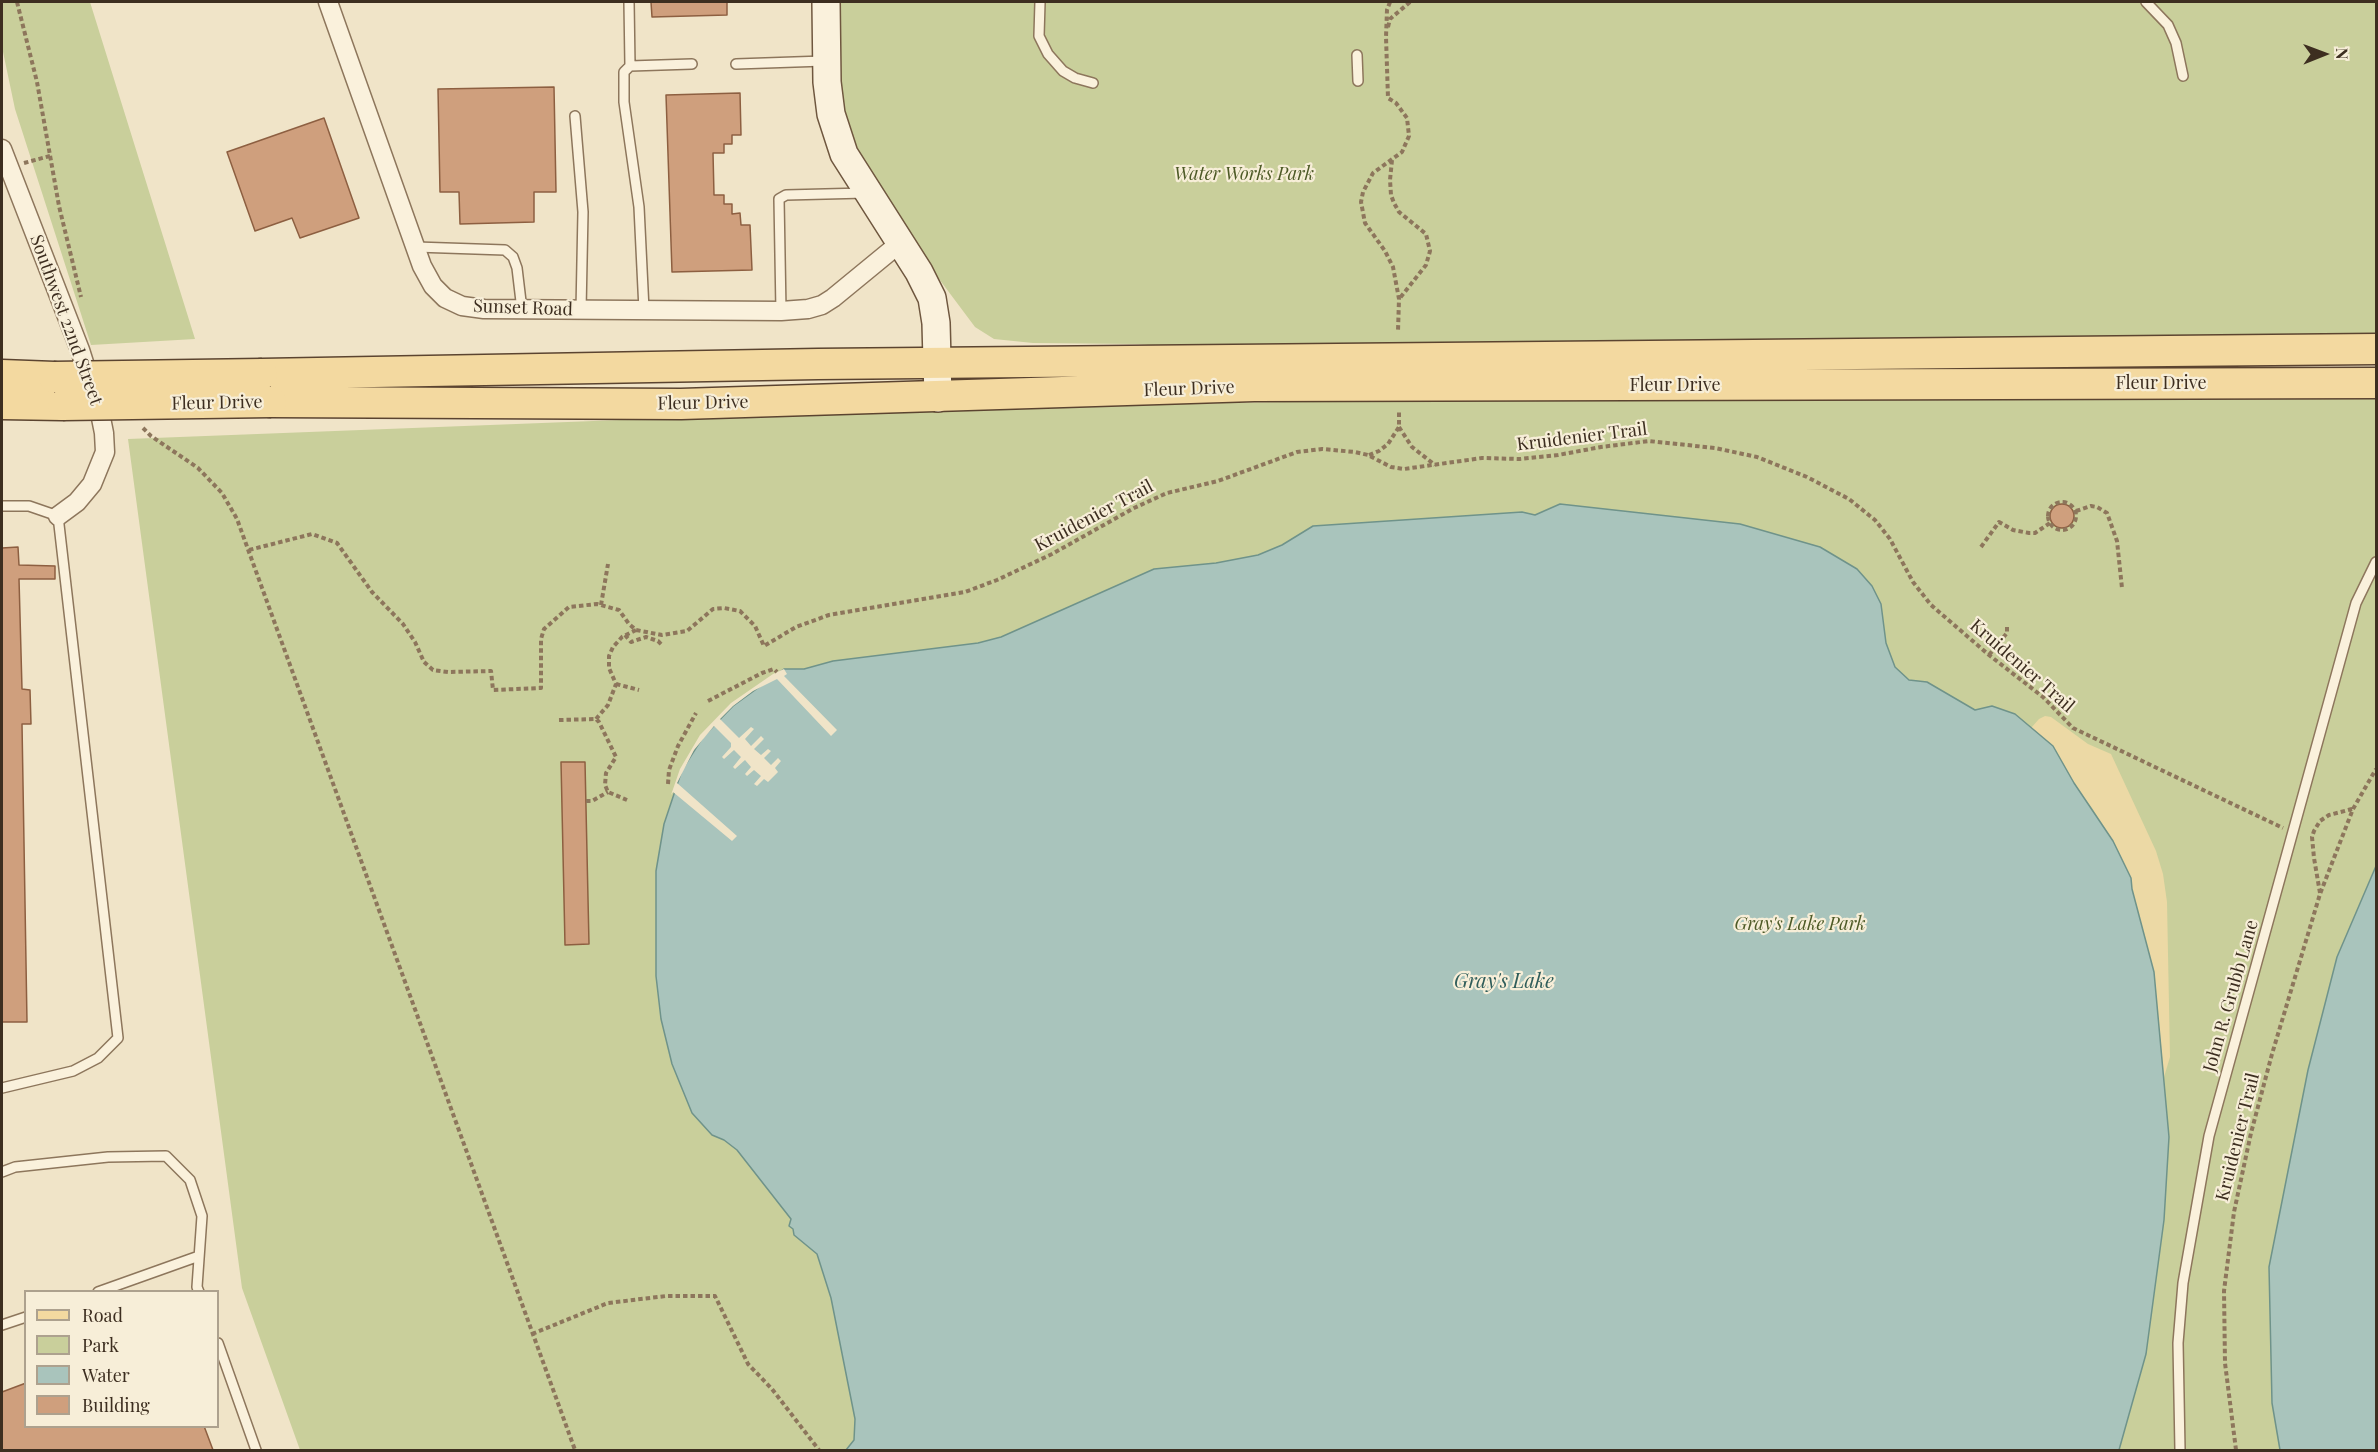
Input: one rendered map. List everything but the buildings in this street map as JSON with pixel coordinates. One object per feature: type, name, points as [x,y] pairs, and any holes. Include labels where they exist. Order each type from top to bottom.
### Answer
[{"type":"main road","name":"Fleur Drive","points":[[2,404],[63,405],[267,388],[937,362],[2376,349]]},
{"type":"main road","name":"Fleur Drive","points":[[2,375],[681,404],[938,398],[1266,386],[2376,382]]},
{"type":"street","name":"Sunset Road","points":[[328,2],[416,247],[433,286],[445,298],[462,306],[522,310],[781,311],[808,309],[822,305],[900,243]]},
{"type":"street","points":[[826,2],[831,114],[844,154],[919,272],[932,298],[936,323],[938,398]]},
{"type":"street","name":"Southwest 22nd Street","points":[[2,149],[80,350],[104,433],[105,452],[93,484],[58,516]]},
{"type":"lane","points":[[629,2],[630,66]]},
{"type":"lane","points":[[1040,2],[1039,36],[1048,54],[1069,75],[1093,83]]},
{"type":"lane","points":[[2146,2],[2168,25],[2176,43],[2183,76]]},
{"type":"lane","points":[[1357,55],[1358,81]]},
{"type":"lane","points":[[736,64],[827,61]]},
{"type":"lane","points":[[644,310],[639,207],[624,102],[624,72],[630,66],[692,64]]},
{"type":"lane","points":[[575,116],[583,212],[582,310]]},
{"type":"lane","points":[[781,311],[779,200],[786,195],[867,193]]},
{"type":"lane","points":[[416,247],[505,249],[513,257],[517,268],[522,310]]},
{"type":"lane","points":[[2,506],[29,506],[58,516],[118,1038],[98,1058],[73,1071],[2,1088]]},
{"type":"lane","name":"John R. Grubb Lane","points":[[2180,1450],[2178,1343],[2183,1283],[2209,1136],[2356,603],[2376,562]]},
{"type":"lane","points":[[2,1172],[15,1167],[108,1157],[166,1156],[190,1180],[202,1216],[198,1290]]},
{"type":"lane","points":[[104,1290],[200,1256]]},
{"type":"lane","points":[[2,1325],[24,1318]]},
{"type":"lane","points":[[219,1346],[256,1450]]},
{"type":"path","points":[[17,2],[37,82],[58,206],[83,305]]},
{"type":"path","points":[[1390,2],[1387,10],[1386,37],[1388,98],[1403,109],[1410,127],[1407,144],[1392,160],[1381,166],[1367,182],[1363,192],[1362,213],[1370,233],[1393,267],[1399,299],[1398,331]]},
{"type":"path","points":[[1386,37],[1390,19],[1410,2]]},
{"type":"path","points":[[9,167],[50,156]]},
{"type":"path","points":[[1392,160],[1390,180],[1394,203],[1399,212],[1426,234],[1430,251],[1426,265],[1399,299]]},
{"type":"path","points":[[1368,455],[1388,444],[1399,426],[1399,410]]},
{"type":"path","points":[[138,423],[151,436],[198,468],[222,493],[237,519],[575,1450]]},
{"type":"path","points":[[1399,426],[1412,447],[1436,466]]},
{"type":"path","name":"Kruidenier Trail","points":[[636,630],[662,635],[687,631],[713,609],[724,608],[740,611],[749,618],[764,646],[796,627],[829,615],[965,592],[997,580],[1052,554],[1134,508],[1167,493],[1218,481],[1286,455],[1309,450],[1340,450],[1368,455],[1379,463],[1404,469],[1482,459],[1521,459],[1558,455],[1649,441],[1714,448],[1757,457],[1807,477],[1849,499],[1875,520],[1890,539],[1913,582],[1931,604],[1989,655],[2043,697],[2073,728],[2256,817],[2312,837],[2313,858],[2320,894],[2251,1133],[2234,1212],[2224,1291],[2225,1363],[2236,1450]]},
{"type":"path","points":[[2057,502],[2068,502],[2076,511],[2076,522],[2067,530],[2056,529],[2050,523],[2049,510],[2057,502]]},
{"type":"path","points":[[2076,511],[2091,506],[2107,513],[2117,541],[2122,588]]},
{"type":"path","points":[[1981,547],[1999,522],[2013,530],[2029,533],[2050,523]]},
{"type":"path","points":[[249,550],[312,534],[337,543],[372,592],[416,642],[424,662],[433,670],[491,671],[493,690],[541,688],[541,639],[544,629],[569,608],[577,605],[601,605],[619,610],[636,630],[625,635],[613,647],[609,656],[609,668],[615,684],[608,705],[596,719],[559,720]]},
{"type":"path","points":[[601,605],[608,564]]},
{"type":"path","points":[[1989,655],[2007,633],[2007,625]]},
{"type":"path","points":[[625,635],[631,642],[646,637],[658,641],[663,646]]},
{"type":"path","points":[[708,701],[762,673],[774,669],[777,672]]},
{"type":"path","points":[[615,684],[639,690]]},
{"type":"path","points":[[668,784],[672,762],[696,713]]},
{"type":"path","points":[[596,719],[615,752],[615,757],[604,778],[608,792],[627,801]]},
{"type":"path","points":[[2320,894],[2353,809],[2376,770]]},
{"type":"path","points":[[586,801],[592,801],[608,792]]},
{"type":"path","points":[[2312,837],[2320,821],[2329,815],[2353,809]]},
{"type":"path","points":[[532,1334],[608,1303],[666,1296],[715,1296],[748,1364],[772,1389],[819,1450]]},
{"type":"green space","points":[[2,2],[90,2],[195,339],[91,345],[15,109],[2,47]]},
{"type":"green space","name":"Water Works Park","points":[[841,2],[2376,2],[2376,337],[1181,348],[1138,344],[1033,343],[994,339],[975,327],[874,192],[837,101],[838,13]]},
{"type":"green space","name":"Gray's Lake Park","points":[[2376,395],[2376,866],[2337,957],[2308,1070],[2272,1403],[2280,1450],[300,1450],[242,1288],[128,439],[904,409],[1446,399]]},
{"type":"sand","points":[[2045,716],[2051,717],[2088,744],[2111,754],[2156,851],[2163,874],[2167,902],[2170,1057],[2164,1077],[2154,972],[2131,878],[2113,841],[2092,808],[2031,728]]},
{"type":"water","name":"Gray's Lake","points":[[1560,504],[1740,524],[1820,547],[1857,569],[1872,586],[1881,604],[1886,643],[1895,667],[1909,680],[1927,682],[1975,710],[1992,706],[2015,714],[2053,746],[2074,783],[2113,841],[2131,878],[2154,972],[2169,1137],[2164,1220],[2146,1354],[2119,1450],[846,1450],[854,1440],[855,1419],[831,1298],[817,1254],[794,1235],[793,1229],[789,1226],[791,1219],[737,1150],[724,1140],[712,1135],[692,1113],[672,1064],[661,1019],[656,976],[656,871],[664,824],[682,770],[703,737],[733,706],[784,669],[804,669],[833,661],[978,643],[1001,637],[1154,569],[1216,563],[1258,555],[1282,545],[1313,526],[1522,512],[1535,515]]},
{"type":"water","points":[[2376,866],[2376,1450],[2280,1450],[2272,1403],[2269,1267],[2308,1070],[2337,957]]},
{"type":"pier","points":[[784,669],[787,674],[784,676],[837,730],[831,736],[777,679],[753,691],[720,719],[739,738],[751,727],[754,729],[745,739],[751,746],[761,736],[764,739],[754,749],[761,755],[768,749],[771,751],[764,758],[771,765],[778,758],[781,761],[775,768],[778,772],[768,782],[764,779],[757,786],[754,784],[761,776],[754,770],[747,776],[745,774],[751,767],[745,760],[735,769],[733,767],[741,757],[734,750],[724,759],[722,757],[731,747],[731,743],[714,726],[694,750],[677,783],[737,836],[732,841],[673,792],[671,795],[680,769],[700,735],[731,703]]}]
